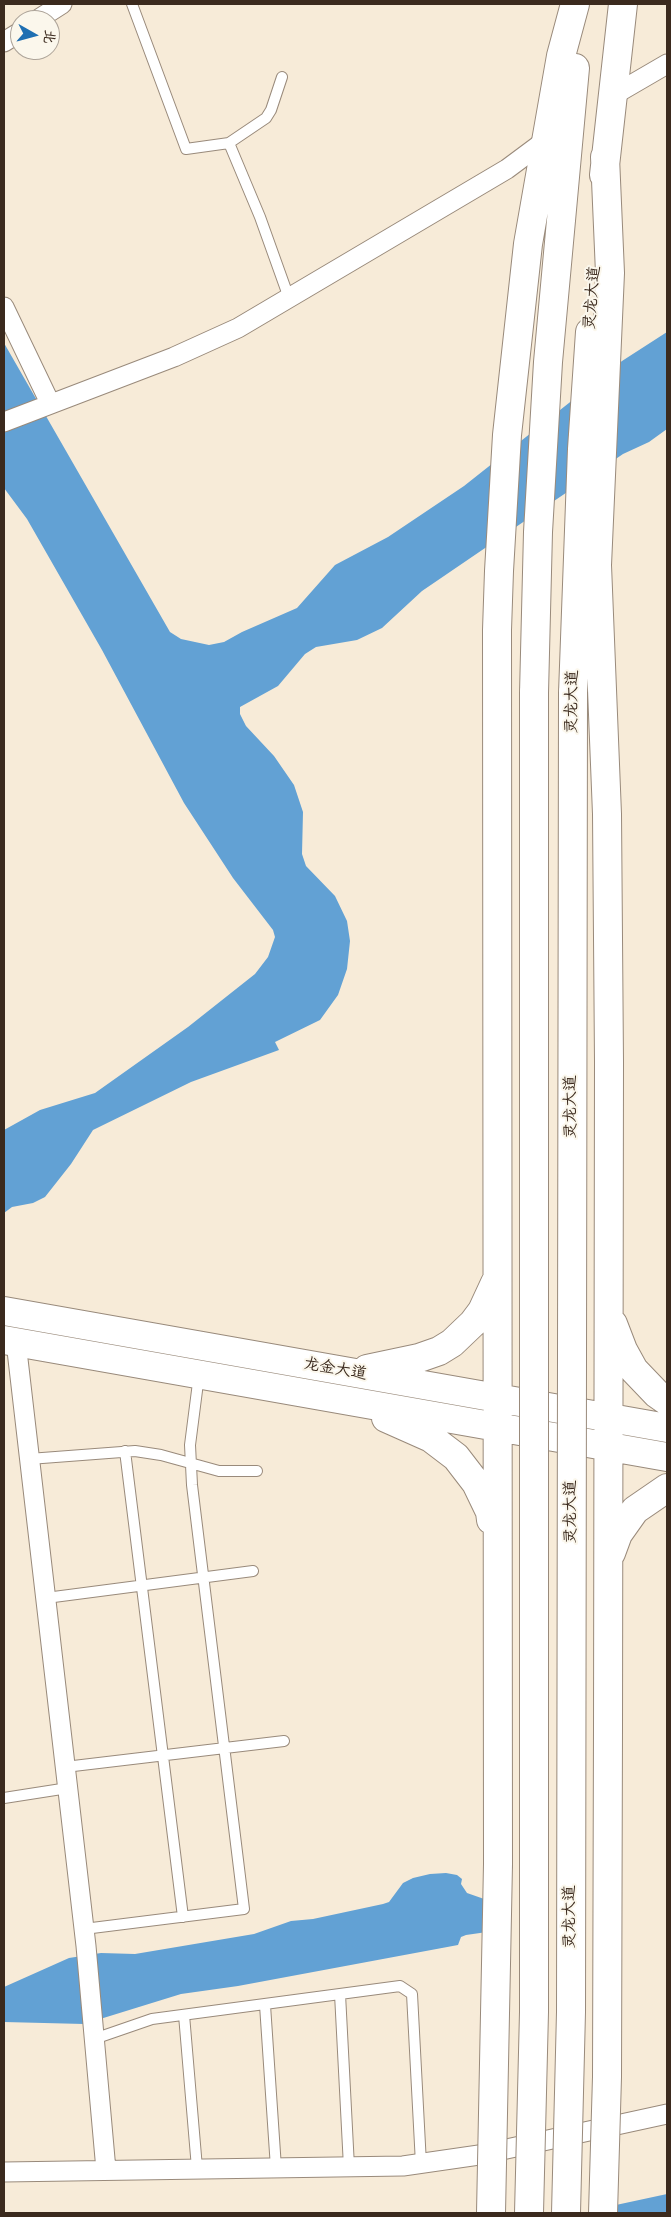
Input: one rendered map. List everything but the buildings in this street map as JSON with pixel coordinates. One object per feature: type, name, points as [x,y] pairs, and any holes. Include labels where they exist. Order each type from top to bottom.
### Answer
[{"type":"main road","points":[[491,2213],[498,1864],[497,612],[511,389],[526,263],[545,141],[561,56],[575,4]]},
{"type":"main road","points":[[529,2213],[534,2012],[534,693],[536,574],[548,368],[569,123],[583,4]]},
{"type":"main road","name":"灵龙大道","points":[[566,2213],[571,2012],[573,693],[578,540],[590,335],[605,157],[623,4]]},
{"type":"main road","points":[[602,2213],[607,2077],[607,814],[597,565],[610,273],[605,157]]},
{"type":"main road","points":[[345,1371],[398,1364],[439,1351],[452,1343],[473,1323],[482,1310],[497,1272]]},
{"type":"main road","name":"龙金大道","points":[[4,1311],[667,1428]]},
{"type":"main road","points":[[608,1311],[623,1350],[634,1370],[645,1383],[667,1401]]},
{"type":"main road","name":"龙金大道","points":[[10,1341],[667,1457]]},
{"type":"main road","points":[[341,1399],[431,1438],[456,1457],[484,1497],[490,1512],[497,1555]]},
{"type":"main road","points":[[608,1574],[613,1547],[626,1522],[647,1500],[667,1488]]},
{"type":"street","points":[[612,96],[667,64]]},
{"type":"street","points":[[4,422],[207,343],[246,324],[507,169],[569,123]]},
{"type":"street","points":[[4,307],[50,403]]},
{"type":"street","points":[[10,1341],[29,1459],[46,1598],[85,1937],[106,2170]]},
{"type":"street","points":[[4,2172],[421,2164],[479,2155],[667,2114]]},
{"type":"lane","points":[[132,4],[186,149],[229,143],[269,114],[282,77]]},
{"type":"lane","points":[[229,143],[260,217],[289,298]]},
{"type":"lane","points":[[85,1937],[183,1917],[244,1910],[203,1578],[191,1464],[190,1445],[199,1374]]},
{"type":"lane","points":[[125,1451],[183,1917]]},
{"type":"lane","points":[[29,1459],[125,1451],[148,1453],[219,1471],[257,1471]]},
{"type":"lane","points":[[46,1598],[253,1571]]},
{"type":"lane","points":[[65,1767],[284,1741]]},
{"type":"lane","points":[[4,1798],[68,1788]]},
{"type":"lane","points":[[94,2034],[152,2019],[400,1986],[412,1994],[421,2164]]},
{"type":"lane","points":[[340,1994],[349,2166]]},
{"type":"lane","points":[[265,2005],[276,2168]]},
{"type":"lane","points":[[184,2015],[197,2168]]},
{"type":"water","points":[[667,332],[667,429],[649,442],[623,454],[422,591],[382,628],[357,640],[316,647],[305,654],[278,686],[240,707],[240,714],[246,726],[274,756],[294,785],[303,812],[302,854],[306,866],[335,896],[347,921],[350,941],[347,969],[338,995],[320,1020],[275,1042],[279,1050],[191,1082],[93,1130],[71,1164],[45,1197],[33,1203],[12,1207],[4,1213],[4,1130],[40,1110],[95,1093],[188,1027],[255,974],[268,957],[275,937],[273,930],[233,878],[184,803],[102,650],[27,519],[4,488],[4,343],[170,632],[181,639],[209,645],[224,642],[297,608],[335,565],[388,537],[464,486],[622,361]]},
{"type":"water","points":[[446,1873],[457,1875],[462,1879],[461,1884],[467,1893],[487,1900],[487,1932],[461,1937],[458,1945],[238,1986],[181,1994],[84,2024],[4,2022],[4,1987],[69,1958],[101,1953],[135,1954],[254,1934],[291,1921],[313,1919],[383,1904],[389,1902],[403,1883],[413,1878]]},
{"type":"water","points":[[667,2194],[667,2213],[589,2213],[602,2208]]}]
